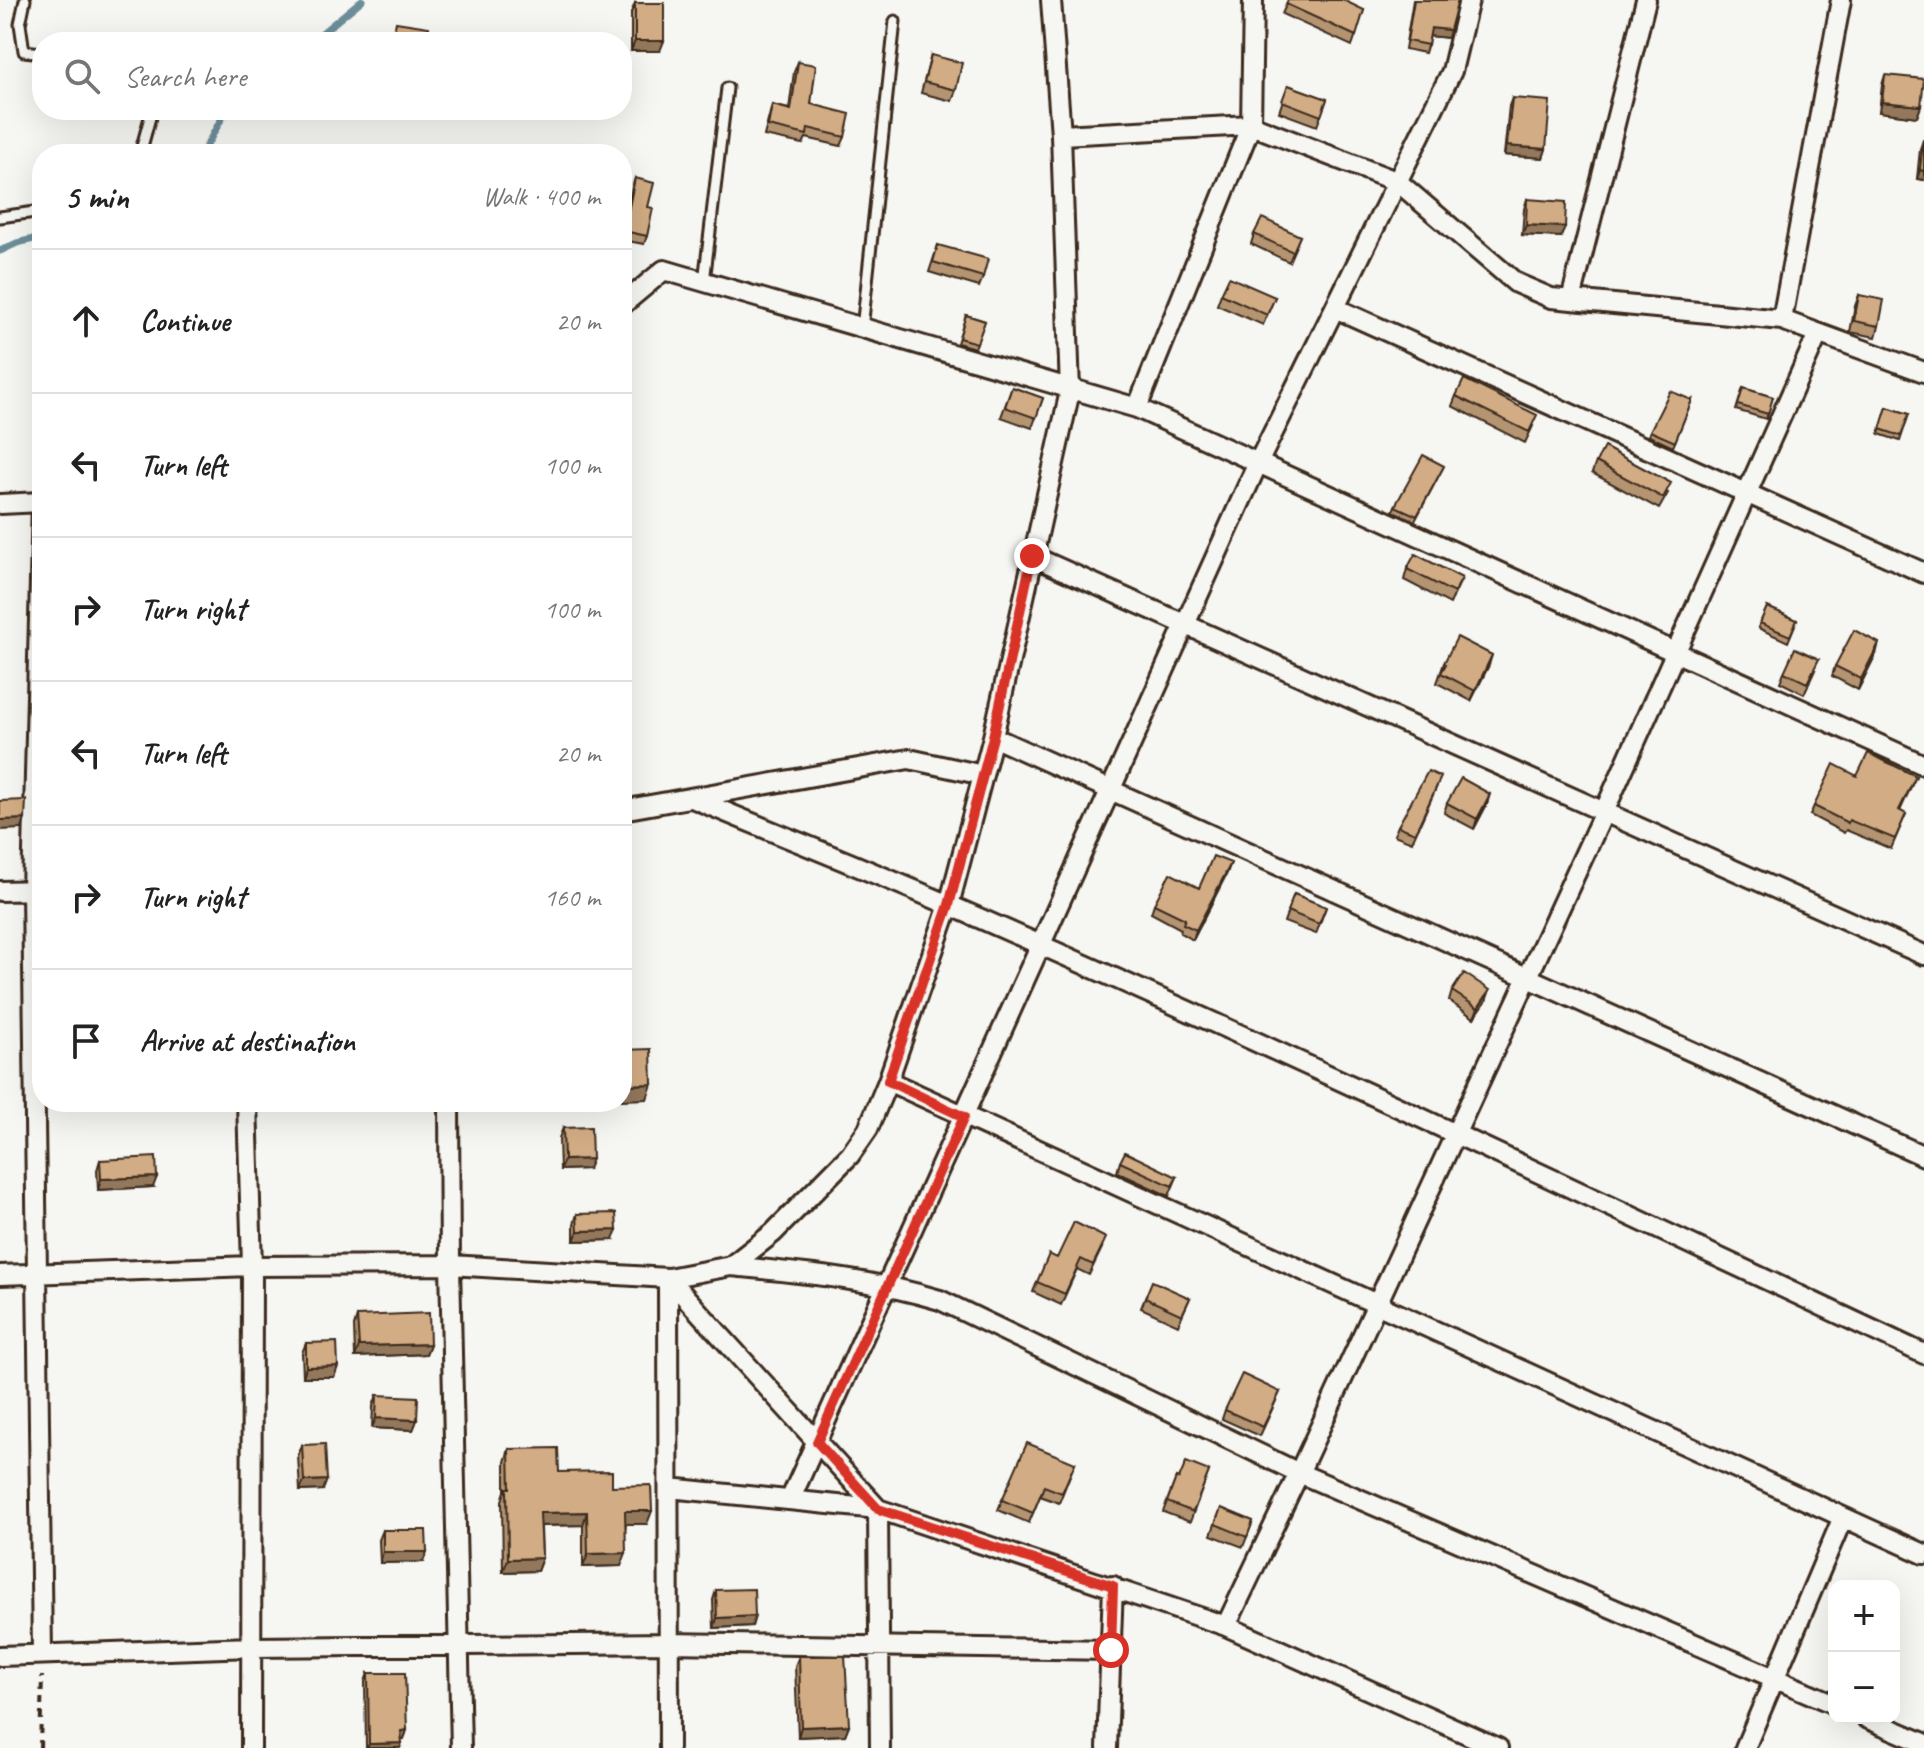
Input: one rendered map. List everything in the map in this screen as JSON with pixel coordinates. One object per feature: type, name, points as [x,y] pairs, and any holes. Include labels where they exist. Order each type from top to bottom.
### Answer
[{"type":"street","points":[[731,1266],[773,1233],[850,1155],[868,1129],[888,1081],[949,905],[993,737],[1070,391],[1061,135],[1051,0]]},
{"type":"street","points":[[1137,408],[1251,125],[1253,0]]},
{"type":"street","points":[[790,1500],[1257,465],[1452,71],[1469,0]]},
{"type":"street","points":[[1571,300],[1646,0]]},
{"type":"street","points":[[1782,320],[1841,0]]},
{"type":"street","points":[[1061,135],[1251,125],[1398,182],[1516,283],[1551,298],[1782,320],[1924,372]]},
{"type":"street","points":[[632,297],[664,270],[1070,391],[1137,408],[1924,765]]},
{"type":"street","points":[[1335,308],[1924,573]]},
{"type":"street","points":[[1226,1626],[1604,812],[1818,334]]},
{"type":"street","points":[[0,504],[32,502]]},
{"type":"street","points":[[1032,556],[1924,955]]},
{"type":"street","points":[[993,737],[1924,1156]]},
{"type":"street","points":[[632,808],[909,759],[983,775]]},
{"type":"street","points":[[692,798],[1041,946],[1456,1134],[1924,1354]]},
{"type":"street","points":[[0,891],[32,890]]},
{"type":"street","points":[[888,1081],[1924,1554]]},
{"type":"street","points":[[37,1112],[42,1653]]},
{"type":"street","points":[[247,1112],[252,1266],[251,1748]]},
{"type":"street","points":[[449,1112],[461,1748]]},
{"type":"street","points":[[0,1275],[252,1266],[450,1265],[668,1278],[731,1266],[820,1274],[887,1287],[940,1300],[1299,1473],[1828,1701]]},
{"type":"street","points":[[668,1278],[878,1509],[880,1748]]},
{"type":"street","points":[[668,1278],[669,1748]]},
{"type":"street","points":[[669,1488],[878,1509],[1226,1626],[1466,1741],[1498,1748]]},
{"type":"street","points":[[1745,1748],[1843,1517]]},
{"type":"street","points":[[1107,1748],[1113,1586]]},
{"type":"street","points":[[0,1656],[252,1647],[670,1643],[1111,1650]]},
{"type":"street","points":[[1880,1724],[1924,1743]]},
{"type":"lane","points":[[25,0],[20,24],[24,51],[32,52]]},
{"type":"lane","points":[[862,329],[895,21]]},
{"type":"lane","points":[[704,282],[727,88]]},
{"type":"lane","points":[[143,144],[149,120]]},
{"type":"lane","points":[[0,217],[32,212]]},
{"type":"path","points":[[40,1748],[42,1653]]},
{"type":"building","points":[[1288,0],[1343,0],[1364,10],[1356,36],[1286,4]]},
{"type":"building","points":[[1414,0],[1458,0],[1450,30],[1431,28],[1428,45],[1407,41]]},
{"type":"building","points":[[635,3],[664,3],[664,41],[635,41]]},
{"type":"building","points":[[396,22],[429,27],[428,32],[394,32]]},
{"type":"building","points":[[931,55],[962,63],[956,90],[924,82]]},
{"type":"building","points":[[798,62],[816,65],[811,104],[850,114],[845,137],[808,128],[807,135],[768,126],[772,105],[791,110]]},
{"type":"building","points":[[1885,75],[1924,79],[1921,106],[1882,102]]},
{"type":"building","points":[[1288,85],[1327,99],[1321,116],[1282,101]]},
{"type":"building","points":[[1512,98],[1550,101],[1546,149],[1507,146]]},
{"type":"building","points":[[1924,140],[1924,171],[1920,170]]},
{"type":"building","points":[[635,178],[654,183],[648,207],[653,208],[647,236],[632,233]]},
{"type":"building","points":[[1527,199],[1566,202],[1565,227],[1526,225]]},
{"type":"building","points":[[1262,218],[1300,236],[1293,252],[1254,234]]},
{"type":"building","points":[[938,245],[988,259],[983,277],[933,262]]},
{"type":"building","points":[[1229,277],[1275,297],[1267,315],[1221,294]]},
{"type":"building","points":[[1859,295],[1884,300],[1879,326],[1854,321]]},
{"type":"building","points":[[966,315],[985,321],[977,343],[959,338]]},
{"type":"building","points":[[1464,379],[1537,415],[1529,432],[1456,396]]},
{"type":"building","points":[[1012,387],[1043,398],[1036,418],[1005,407]]},
{"type":"building","points":[[1743,388],[1773,397],[1768,414],[1738,405]]},
{"type":"building","points":[[1670,391],[1692,400],[1675,442],[1650,431]]},
{"type":"building","points":[[1887,407],[1909,414],[1901,436],[1880,429]]},
{"type":"building","points":[[1604,447],[1671,483],[1663,498],[1596,462]]},
{"type":"building","points":[[1423,455],[1444,466],[1417,516],[1395,506]]},
{"type":"building","points":[[1415,554],[1462,578],[1454,593],[1407,569]]},
{"type":"building","points":[[1767,607],[1797,620],[1790,636],[1760,623]]},
{"type":"building","points":[[1854,630],[1879,643],[1861,679],[1835,666]]},
{"type":"building","points":[[1457,637],[1492,655],[1475,691],[1441,673]]},
{"type":"building","points":[[1795,648],[1819,659],[1807,683],[1784,672]]},
{"type":"building","points":[[1868,753],[1916,776],[1899,810],[1906,814],[1895,839],[1849,820],[1848,823],[1814,806],[1834,764],[1857,776]]},
{"type":"building","points":[[1428,771],[1441,777],[1415,833],[1398,826]]},
{"type":"building","points":[[1461,778],[1490,794],[1477,819],[1447,803]]},
{"type":"building","points":[[26,800],[25,819],[0,820],[0,801]]},
{"type":"building","points":[[1213,856],[1231,863],[1196,930],[1183,924],[1185,919],[1154,904],[1170,873],[1199,888]]},
{"type":"building","points":[[1294,894],[1326,907],[1319,924],[1287,911]]},
{"type":"building","points":[[1464,973],[1490,990],[1478,1008],[1452,991]]},
{"type":"building","points":[[651,1049],[652,1084],[632,1085],[632,1050]]},
{"type":"building","points":[[591,1127],[592,1159],[564,1160],[563,1128]]},
{"type":"building","points":[[1125,1152],[1177,1177],[1172,1186],[1120,1162]]},
{"type":"building","points":[[156,1157],[157,1177],[101,1179],[100,1160]]},
{"type":"building","points":[[616,1213],[617,1230],[578,1231],[577,1214]]},
{"type":"building","points":[[1074,1222],[1106,1238],[1093,1265],[1081,1259],[1065,1294],[1037,1282],[1049,1254],[1057,1258]]},
{"type":"building","points":[[1152,1281],[1190,1298],[1182,1315],[1145,1298]]},
{"type":"building","points":[[429,1313],[430,1344],[359,1346],[357,1316]]},
{"type":"building","points":[[337,1342],[338,1366],[306,1367],[306,1343]]},
{"type":"building","points":[[1242,1374],[1280,1392],[1263,1427],[1225,1410]]},
{"type":"building","points":[[377,1395],[418,1397],[417,1420],[376,1418]]},
{"type":"building","points":[[1027,1443],[1075,1463],[1062,1493],[1044,1486],[1033,1513],[1002,1500]]},
{"type":"building","points":[[325,1444],[327,1480],[304,1481],[302,1445]]},
{"type":"building","points":[[558,1448],[559,1472],[612,1471],[612,1486],[651,1485],[652,1511],[625,1511],[626,1553],[588,1554],[587,1512],[540,1513],[542,1558],[508,1559],[509,1449]]},
{"type":"building","points":[[1186,1462],[1209,1471],[1193,1512],[1167,1502]]},
{"type":"building","points":[[1221,1508],[1253,1521],[1247,1537],[1215,1524]]},
{"type":"building","points":[[383,1530],[426,1530],[427,1552],[383,1552]]},
{"type":"building","points":[[754,1589],[755,1616],[717,1618],[716,1590]]},
{"type":"building","points":[[799,1656],[845,1656],[849,1725],[801,1727]]},
{"type":"building","points":[[368,1673],[405,1673],[407,1730],[401,1731],[402,1743],[369,1744]]},
{"type":"waterway","points":[[323,32],[362,0]]},
{"type":"waterway","points":[[208,144],[221,120]]},
{"type":"waterway","points":[[0,251],[32,239]]},
{"type":"route","points":[[1032,556],[993,737],[949,905],[888,1081],[964,1117],[817,1442],[878,1509],[1113,1586],[1111,1650]]}]
